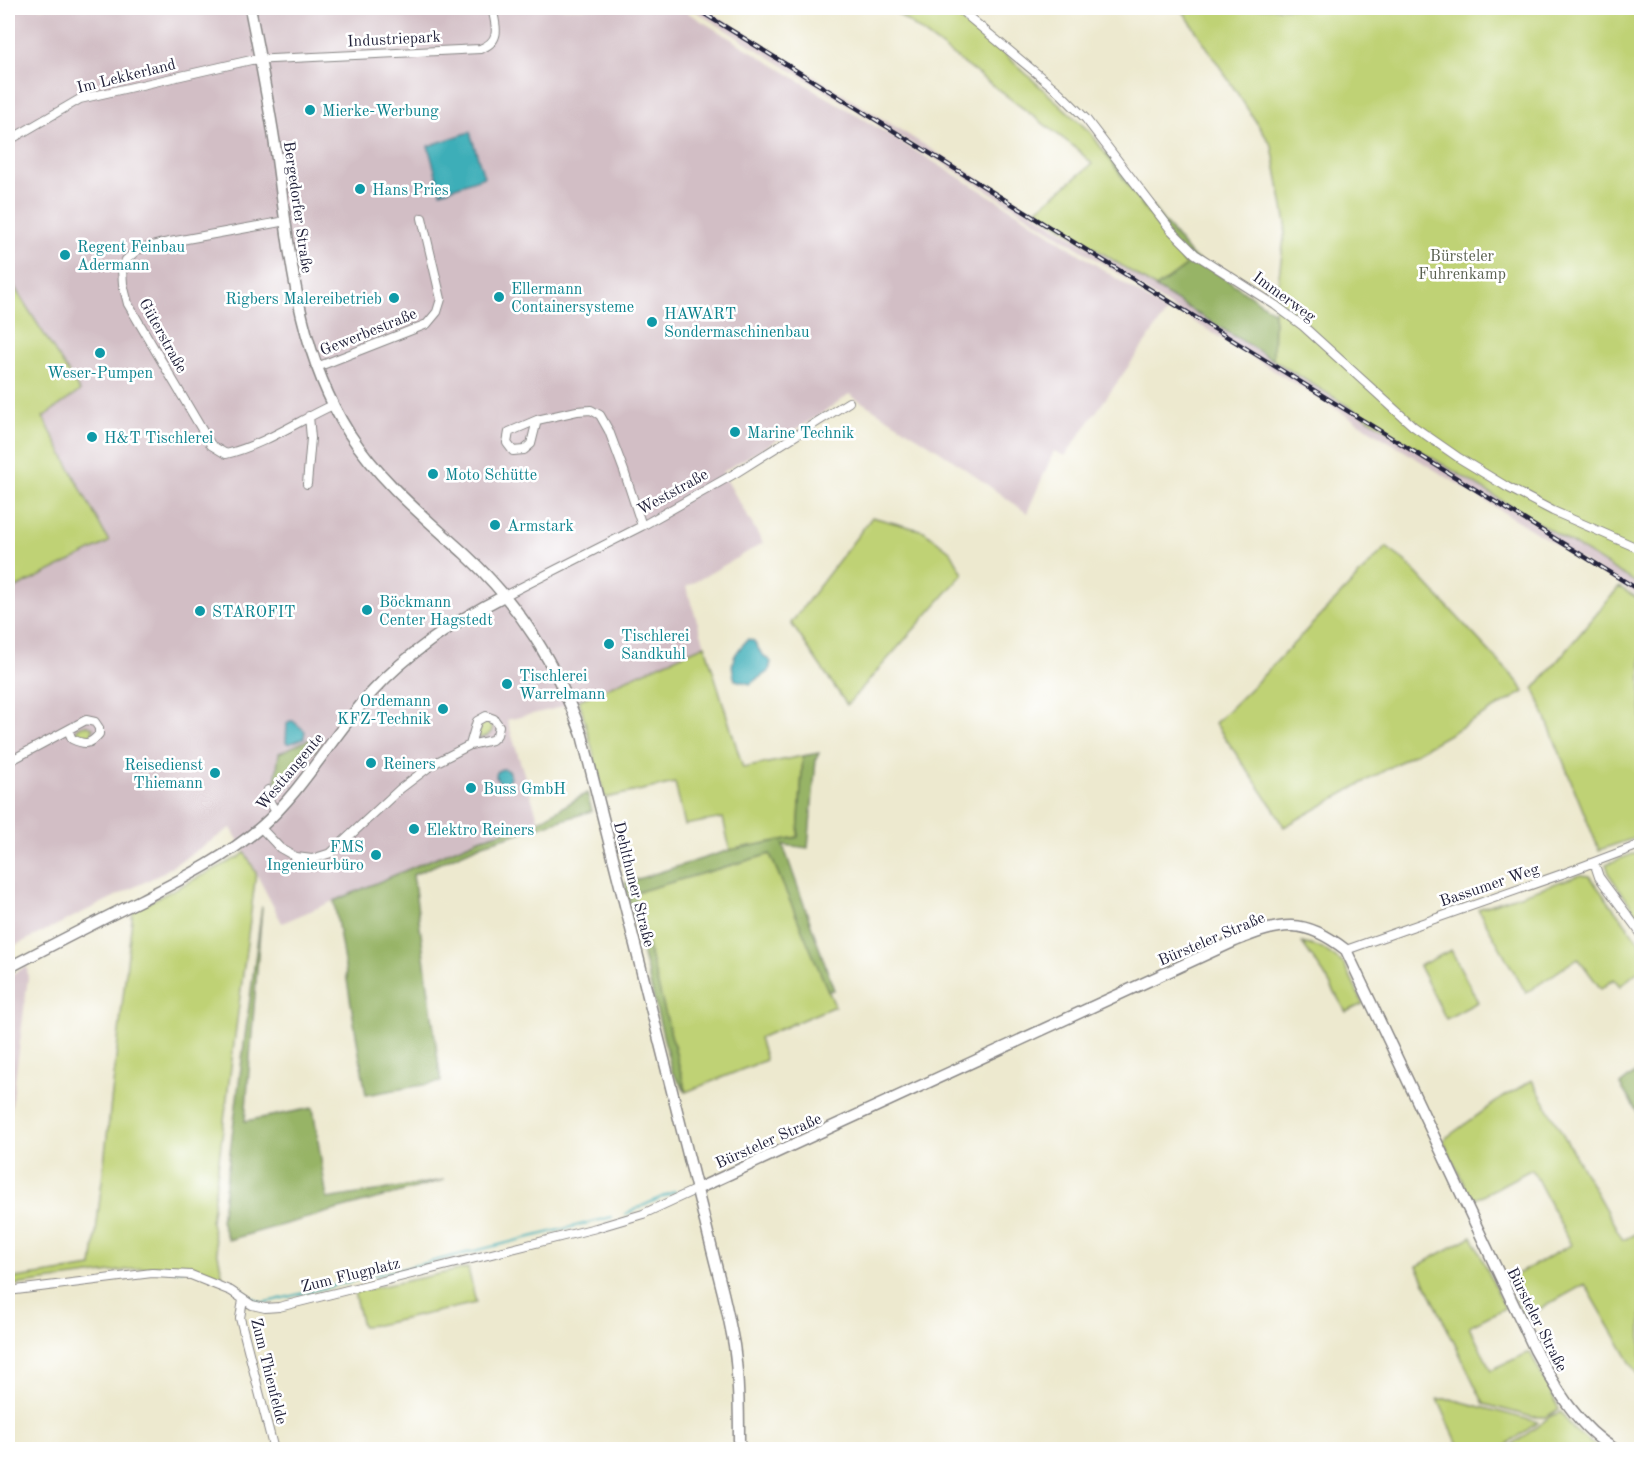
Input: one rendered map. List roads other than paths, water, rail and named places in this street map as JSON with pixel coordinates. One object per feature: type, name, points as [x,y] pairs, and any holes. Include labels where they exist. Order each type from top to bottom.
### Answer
[{"type":"street","name":"Bergedorfer Straße","points":[[250,8],[275,145],[298,301],[317,368],[333,405]]},
{"type":"street","name":"Industriepark","points":[[260,59],[480,49],[488,46],[494,39],[496,32],[492,8]]},
{"type":"street","name":"Immerweg","points":[[958,8],[1059,92],[1086,119],[1172,230],[1196,254],[1303,326],[1413,426],[1459,458],[1553,511],[1641,550]]},
{"type":"street","name":"Im Lekkerland","points":[[8,141],[80,99],[260,59]]},
{"type":"street","name":"Gewerbestraße","points":[[317,368],[427,324],[437,312],[441,299],[422,218]]},
{"type":"street","name":"Güterstraße","points":[[286,221],[137,250],[126,260],[122,270],[128,304],[141,330],[211,445],[226,454],[245,449],[333,405]]},
{"type":"street","name":"Weststraße","points":[[504,596],[642,526],[734,474],[849,402]]},
{"type":"street","name":"Dehlthuner Straße","points":[[333,405],[349,434],[394,490],[466,555],[520,614],[542,647],[572,707],[582,735],[697,1189],[733,1343],[739,1392],[739,1449]]},
{"type":"street","points":[[537,420],[577,411],[591,410],[600,415],[609,431],[642,526]]},
{"type":"street","points":[[307,484],[311,438],[309,416]]},
{"type":"street","name":"Westtangente","points":[[8,968],[190,875],[260,827],[276,812],[321,758],[372,692],[410,655],[443,630],[504,596]]},
{"type":"street","points":[[8,762],[68,730]]},
{"type":"street","points":[[260,827],[280,848],[296,857],[312,859],[331,853],[400,789],[433,764],[470,745]]},
{"type":"street","points":[[268,790],[270,802],[276,812]]},
{"type":"street","name":"Bassumer Weg","points":[[1346,950],[1641,844]]},
{"type":"street","points":[[1594,862],[1599,877],[1641,935]]},
{"type":"street","name":"Bürsteler Straße","points":[[697,1189],[1264,929],[1293,925],[1319,931],[1346,950],[1357,969],[1484,1244],[1549,1376],[1579,1420],[1596,1436],[1616,1449]]},
{"type":"street","name":"Zum Flugplatz","points":[[8,1291],[152,1273],[191,1275],[231,1291],[252,1305],[265,1308],[279,1307],[596,1228],[643,1214],[697,1189]]},
{"type":"street","name":"Zum Thienfelde","points":[[243,1300],[240,1318],[274,1449]]},
{"type":"water","points":[[470,132],[484,177],[441,192],[428,146]]},
{"type":"water","points":[[748,639],[754,641],[761,653],[771,662],[769,671],[750,684],[735,680],[732,668],[736,653]]},
{"type":"water","points":[[290,721],[305,731],[304,738],[289,744],[286,742],[287,723]]},
{"type":"water","points":[[503,769],[508,771],[510,776],[508,781],[503,783],[498,781],[496,776],[498,771]]},
{"type":"waterway","points":[[625,1214],[675,1191]]},
{"type":"waterway","points":[[237,1287],[263,1303],[612,1217]]},
{"type":"waterway","points":[[162,1269],[183,1270]]},
{"type":"railway","points":[[695,8],[1642,592]]},
{"type":"place","name":"Mierke-Werbung","points":[[310,110]]},
{"type":"place","name":"Hans Pries","points":[[360,189]]},
{"type":"place","name":"Regent Feinbau Adermann","points":[[65,255]]},
{"type":"place","name":"Ellermann Containersysteme","points":[[499,297]]},
{"type":"place","name":"Rigbers Malereibetrieb","points":[[394,298]]},
{"type":"place","name":"HAWART Sondermaschinenbau","points":[[652,322]]},
{"type":"place","name":"Weser-Pumpen","points":[[100,353]]},
{"type":"place","name":"Marine Technik","points":[[735,432]]},
{"type":"place","name":"H&T Tischlerei","points":[[92,437]]},
{"type":"place","name":"Moto Schütte","points":[[433,474]]},
{"type":"place","name":"Armstark","points":[[495,525]]},
{"type":"place","name":"Böckmann Center Hagstedt","points":[[367,610]]},
{"type":"place","name":"STAROFIT","points":[[200,611]]},
{"type":"place","name":"Tischlerei Sandkuhl","points":[[609,644]]},
{"type":"place","name":"Tischlerei Warrelmann","points":[[507,684]]},
{"type":"place","name":"Ordemann KFZ-Technik","points":[[443,709]]},
{"type":"place","name":"Reiners","points":[[371,763]]},
{"type":"place","name":"Reisedienst Thiemann","points":[[215,773]]},
{"type":"place","name":"Buss GmbH","points":[[471,788]]},
{"type":"place","name":"Elektro Reiners","points":[[414,829]]},
{"type":"place","name":"FMS Ingenieurbüro","points":[[376,855]]},
{"type":"park label","name":"Bürsteler Fuhrenkamp","points":[[1462,264]]}]
